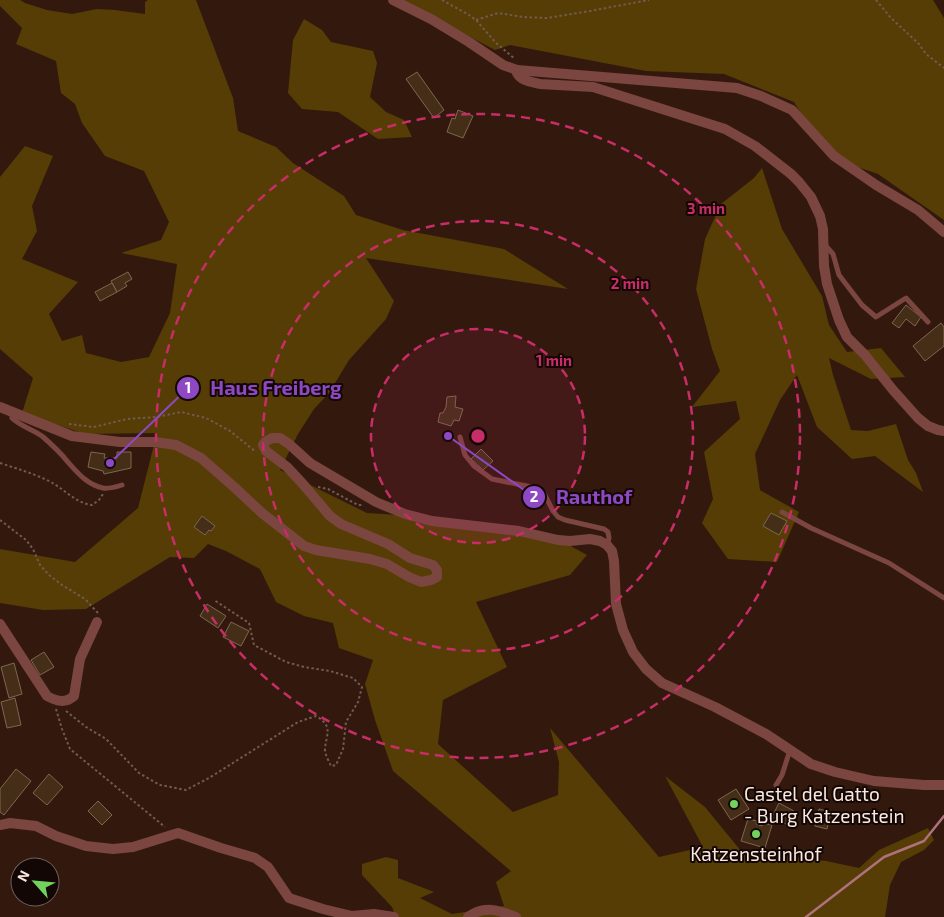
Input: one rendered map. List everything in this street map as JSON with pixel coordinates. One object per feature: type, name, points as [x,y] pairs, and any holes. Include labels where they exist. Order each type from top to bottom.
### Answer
[{"type":"street","points":[[393,0],[431,19],[503,65],[517,70],[737,88],[762,96],[792,110],[834,156],[876,185],[918,210],[944,232]]},
{"type":"street","points":[[517,70],[518,76],[532,82],[593,87],[732,132],[779,164],[805,189],[820,216],[823,229],[824,266],[827,284],[847,337],[865,355],[918,418],[928,426],[944,431]]},
{"type":"street","points":[[0,407],[72,436],[120,442],[155,442],[176,446],[201,458],[262,513],[304,546],[316,550],[370,559],[386,564],[420,582],[437,577],[437,570],[433,565],[410,558],[388,544],[341,524],[330,516],[287,467],[266,451],[263,445],[265,442],[272,438],[280,438],[310,463],[376,502],[405,514],[432,521],[519,531],[558,540],[570,541],[590,538],[600,541],[612,551],[616,604],[623,630],[633,652],[646,669],[662,683],[715,707],[766,734],[811,764],[874,781],[944,785]]},
{"type":"street","points":[[0,624],[47,696],[64,701],[74,696],[80,659],[97,622]]},
{"type":"street","points":[[0,825],[10,823],[36,826],[56,836],[86,846],[113,849],[133,847],[178,833],[255,858],[268,868],[289,898],[322,909],[352,916],[374,914],[394,917]]},
{"type":"street","points":[[468,917],[476,911],[495,910],[516,917]]},
{"type":"lane","points":[[824,244],[833,254],[839,275],[862,305],[876,317],[906,298],[928,322]]},
{"type":"lane","points":[[12,412],[12,418],[16,422],[40,435],[85,480],[103,488],[122,485]]},
{"type":"lane","points":[[460,437],[465,455],[474,466],[492,480],[532,487],[544,493],[558,517],[604,529],[608,532],[607,545]]},
{"type":"lane","points":[[782,512],[811,528],[889,563],[944,598]]},
{"type":"lane","points":[[776,785],[782,776],[790,750]]},
{"type":"path","points":[[442,0],[476,20],[496,43],[515,58],[517,70]]},
{"type":"path","points":[[476,20],[498,14],[547,18],[650,0]]},
{"type":"path","points":[[876,0],[891,18],[919,44],[926,54],[944,68]]},
{"type":"path","points":[[66,423],[94,427],[127,419],[156,417],[181,412],[206,418],[230,431],[256,452]]},
{"type":"path","points":[[0,463],[32,473],[53,483],[85,504],[92,505],[99,500],[103,488]]},
{"type":"path","points":[[302,483],[328,489],[358,504],[368,505],[376,502]]},
{"type":"path","points":[[0,520],[26,540],[33,549],[40,565],[49,575],[62,586],[85,598],[98,612],[97,622]]},
{"type":"path","points":[[66,710],[86,727],[106,740],[138,774],[160,785],[186,790],[209,778],[298,722],[316,716],[323,720],[328,730],[325,752],[331,766],[336,765],[343,749],[346,722],[358,702],[362,688],[353,678],[286,662],[254,645],[248,623],[214,600]]},
{"type":"path","points":[[53,699],[70,749],[174,834]]},
{"type":"shaded area","points":[[0,0],[20,0],[47,10],[72,14],[97,9],[145,14],[145,2],[148,0],[196,0],[233,98],[238,131],[276,147],[293,163],[344,196],[356,215],[403,230],[504,249],[568,289],[366,258],[394,301],[386,319],[349,360],[329,393],[314,409],[298,434],[280,470],[367,513],[414,516],[567,544],[587,555],[570,575],[476,602],[507,667],[443,700],[438,744],[513,812],[558,795],[559,762],[550,728],[659,857],[703,847],[665,776],[705,807],[741,851],[826,861],[859,868],[879,850],[928,828],[934,840],[924,850],[901,862],[890,885],[885,917],[396,917],[392,907],[362,875],[362,864],[386,857],[398,860],[398,878],[434,892],[420,898],[452,914],[504,906],[496,882],[511,871],[393,771],[375,720],[365,684],[373,660],[339,648],[333,623],[304,616],[276,602],[260,569],[208,544],[194,558],[170,557],[86,609],[43,610],[0,603],[0,549],[75,562],[138,508],[157,433],[85,434],[22,413],[33,378],[0,349],[0,177],[25,146],[53,156],[32,206],[37,231],[22,259],[78,282],[49,314],[62,341],[82,335],[86,353],[121,362],[149,357],[170,313],[177,264],[121,253],[161,240],[169,222],[144,171],[105,156],[82,123],[75,104],[61,93],[56,61],[16,44],[22,28],[0,6]]},
{"type":"shaded area","points":[[400,0],[933,0],[944,18],[944,220],[878,174],[828,157],[794,102],[724,74],[646,71],[510,45],[495,50]]},
{"type":"shaded area","points":[[304,19],[322,30],[331,42],[373,51],[377,63],[370,97],[386,112],[404,120],[412,137],[378,139],[338,112],[302,109],[288,93],[293,40]]},
{"type":"shaded area","points":[[762,168],[782,229],[822,296],[829,325],[847,352],[881,348],[905,377],[871,379],[829,358],[851,430],[868,431],[896,424],[908,460],[916,473],[923,492],[875,456],[852,459],[817,427],[797,375],[780,400],[755,454],[760,490],[799,512],[777,562],[728,559],[702,523],[713,499],[704,452],[740,419],[736,401],[692,407],[720,371],[696,289],[705,239],[721,204],[754,178]]},
{"type":"building","points":[[417,72],[444,110],[434,118],[406,79]]},
{"type":"building","points":[[458,110],[473,116],[463,138],[447,132],[452,118],[455,119]]},
{"type":"building","points":[[128,272],[132,279],[125,283],[127,286],[117,292],[111,281]]},
{"type":"building","points":[[112,283],[117,292],[100,301],[95,292]]},
{"type":"building","points":[[906,305],[921,317],[915,326],[906,319],[899,328],[892,323]]},
{"type":"building","points":[[941,323],[944,327],[944,346],[925,361],[913,346]]},
{"type":"building","points":[[456,396],[455,407],[463,409],[459,421],[454,420],[451,426],[438,422],[440,413],[443,413],[446,407],[447,397]]},
{"type":"building","points":[[481,449],[493,461],[483,470],[471,459]]},
{"type":"building","points":[[91,452],[105,454],[104,458],[117,458],[117,452],[131,452],[131,468],[104,474],[103,471],[88,467]]},
{"type":"building","points":[[771,513],[787,521],[779,535],[763,526]]},
{"type":"building","points":[[202,516],[215,526],[205,535],[194,527]]},
{"type":"building","points":[[207,604],[226,616],[218,628],[200,616]]},
{"type":"building","points":[[231,622],[249,631],[241,646],[223,637]]},
{"type":"building","points":[[44,652],[54,667],[40,675],[31,660]]},
{"type":"building","points":[[14,663],[22,694],[9,698],[1,667]]},
{"type":"building","points":[[15,698],[21,725],[7,728],[1,702]]},
{"type":"building","points":[[16,769],[31,781],[4,815],[0,812],[0,789]]},
{"type":"building","points":[[49,774],[63,787],[47,805],[33,793]]},
{"type":"building","name":"Castel del Gatto - Burg Katzenstein","points":[[736,789],[749,809],[731,820],[718,800]]},
{"type":"building","points":[[98,801],[112,815],[102,825],[88,811]]},
{"type":"building","points":[[779,803],[794,811],[788,825],[772,817]]},
{"type":"building","points":[[819,809],[831,812],[827,829],[815,826]]},
{"type":"building","name":"Katzensteinhof","points":[[748,819],[757,821],[756,824],[762,826],[763,823],[772,825],[765,848],[741,841]]},
{"type":"waterway","points":[[806,917],[884,857],[924,841],[944,816]]},
{"type":"place","name":"Rauthof","points":[[448,436]]},
{"type":"place","name":"Haus Freiberg","points":[[110,463]]},
{"type":"place","name":"Castel del Gatto - Burg Katzenstein","points":[[734,804]]},
{"type":"place","name":"Katzensteinhof","points":[[756,834]]}]
